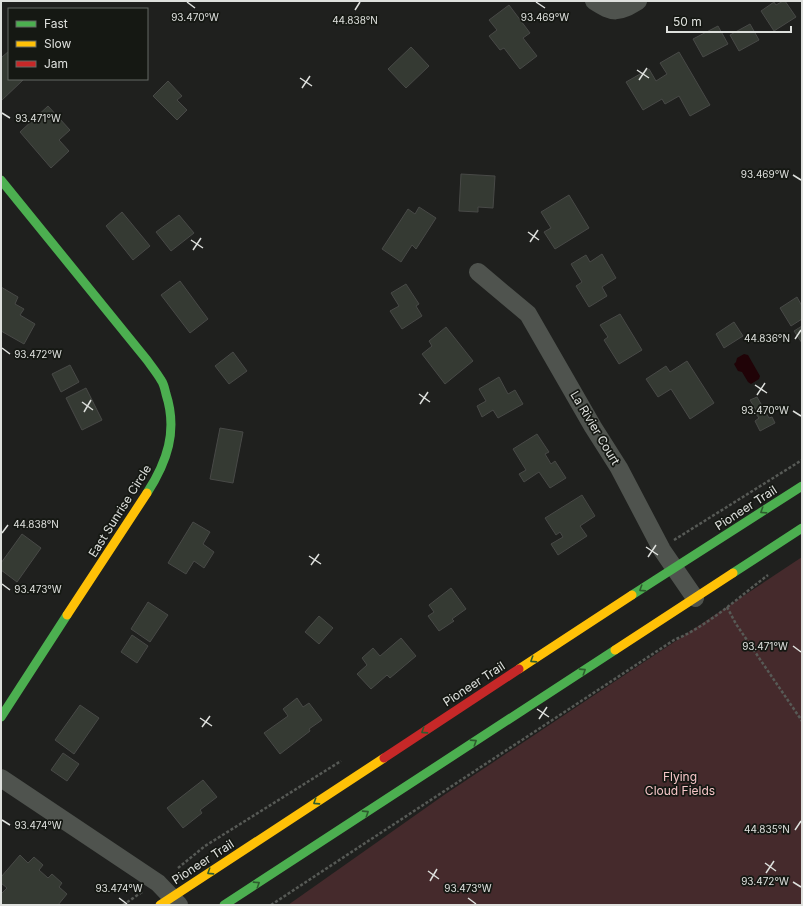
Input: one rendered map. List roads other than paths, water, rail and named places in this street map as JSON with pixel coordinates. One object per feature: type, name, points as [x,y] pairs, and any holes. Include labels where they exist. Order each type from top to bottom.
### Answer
[{"type":"main road","name":"East Sunrise Circle","points":[[1,180],[147,360],[162,381],[170,406],[172,432],[165,459],[154,482],[1,717]]},
{"type":"main road","name":"Pioneer Trail","points":[[171,902],[675,567],[802,486]]},
{"type":"main road","points":[[224,905],[802,528]]},
{"type":"street","points":[[600,5],[622,11],[638,1]]},
{"type":"street","name":"La Rivier Court","points":[[478,272],[528,314],[593,427],[619,468],[662,550],[695,598]]},
{"type":"street","points":[[1,778],[158,883],[171,902]]},
{"type":"park label","name":"Flying Cloud Fields","points":[[680,784]]}]
